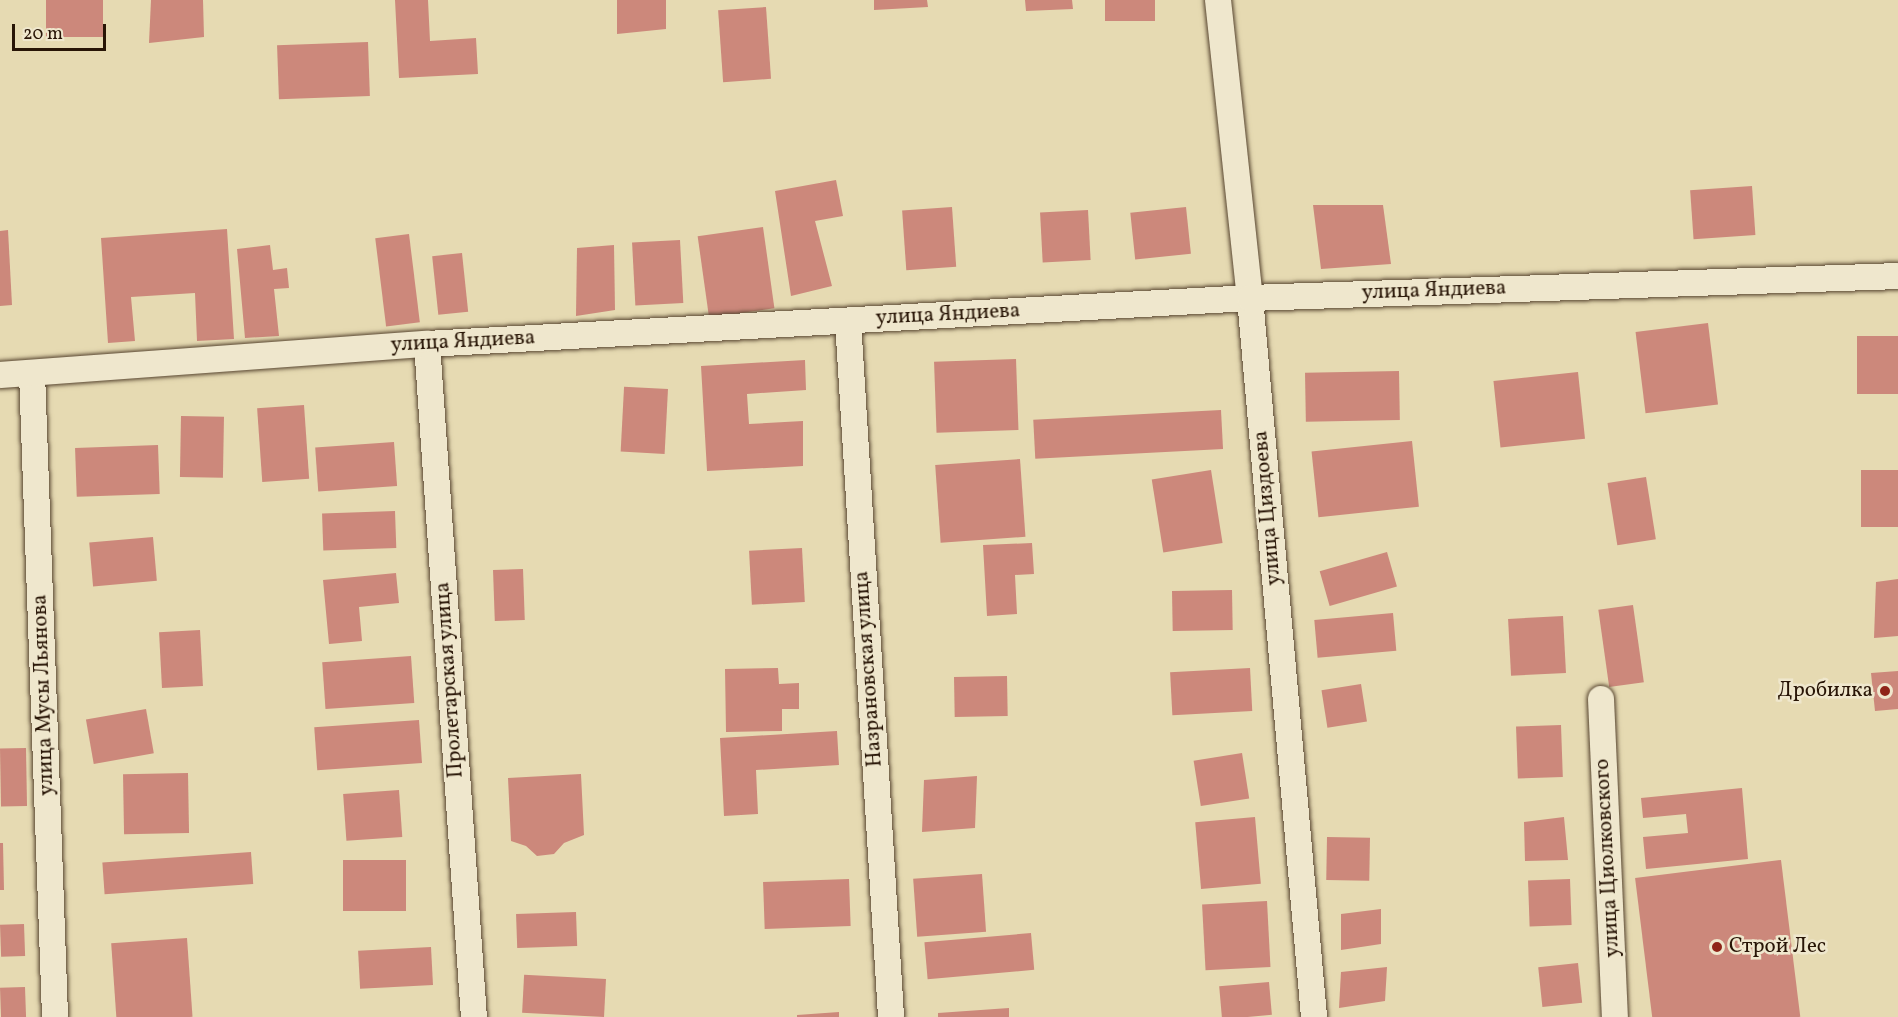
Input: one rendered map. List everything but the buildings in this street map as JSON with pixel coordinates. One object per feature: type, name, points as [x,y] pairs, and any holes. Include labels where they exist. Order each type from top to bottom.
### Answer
[{"type":"street","name":"улица Циздоева","points":[[1218,0],[1250,298],[1314,1017]]},
{"type":"street","name":"улица Яндиева","points":[[0,375],[427,344],[1250,298],[1898,276]]},
{"type":"street","name":"Назрановская улица","points":[[848,321],[891,1017]]},
{"type":"street","name":"Пролетарская улица","points":[[427,344],[474,1017]]},
{"type":"street","name":"улица Мусы Льянова","points":[[32,373],[55,1017]]},
{"type":"street","name":"улица Циолковского","points":[[1601,699],[1615,1017]]},
{"type":"place","name":"Дробилка","points":[[1885,691]]},
{"type":"place","name":"Строй Лес","points":[[1717,947]]}]
